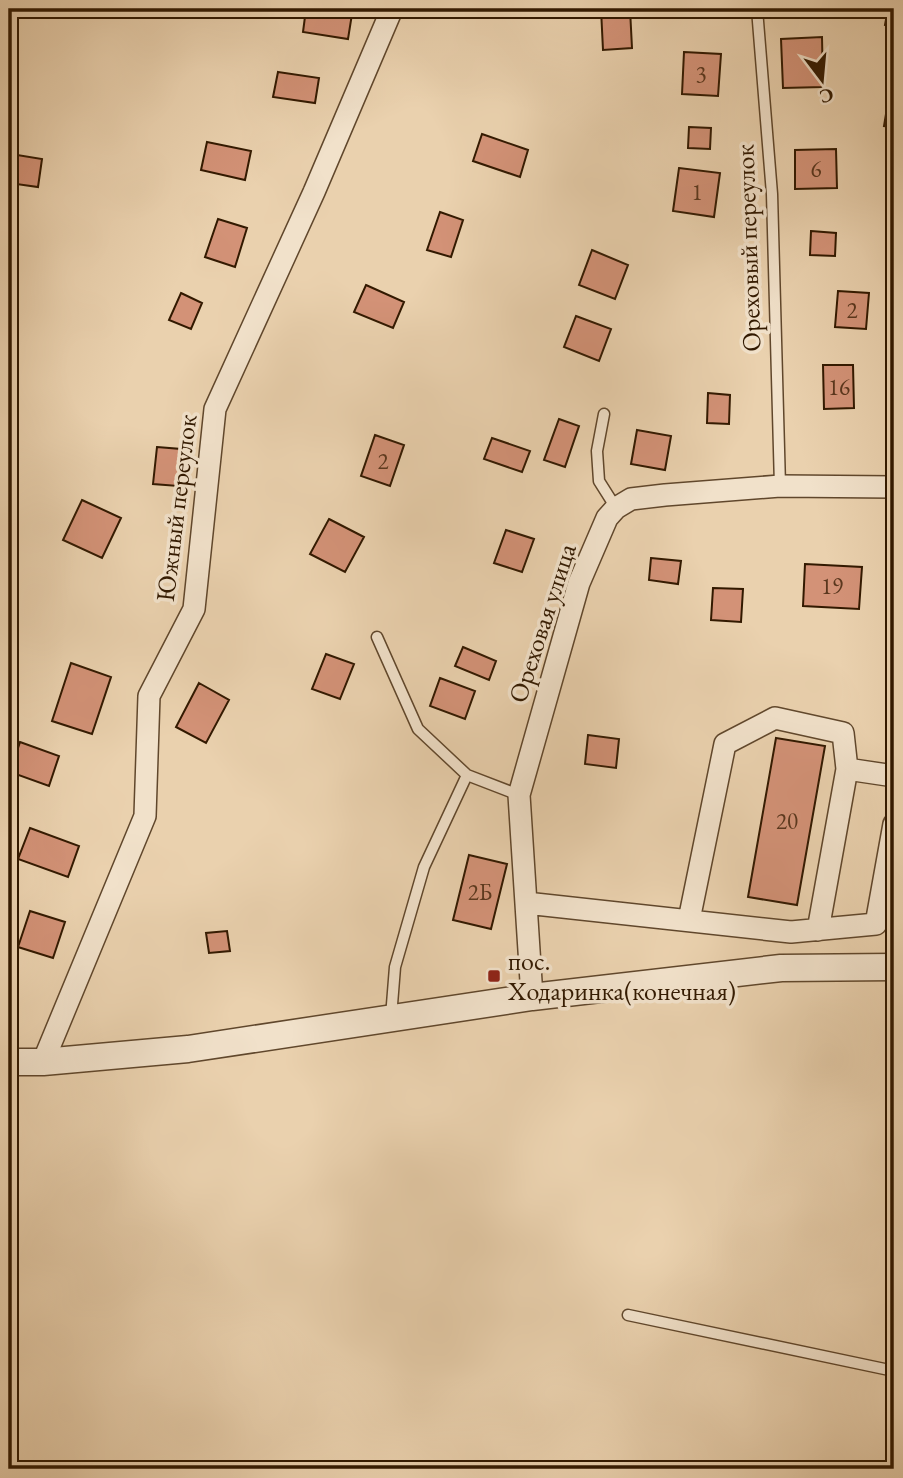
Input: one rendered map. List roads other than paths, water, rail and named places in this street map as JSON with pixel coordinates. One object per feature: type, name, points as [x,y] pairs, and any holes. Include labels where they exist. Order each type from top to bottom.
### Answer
[{"type":"street","name":"Южный переулок","points":[[43,1062],[145,816],[149,696],[194,609],[215,409],[314,192],[392,9]]},
{"type":"street","points":[[616,508],[631,499],[780,486],[894,487]]},
{"type":"street","name":"Ореховая улица","points":[[532,997],[519,795],[579,583],[607,518],[616,508]]},
{"type":"street","points":[[689,920],[725,744],[775,718],[844,733],[847,769],[818,930]]},
{"type":"street","points":[[847,769],[894,776]]},
{"type":"street","points":[[526,904],[791,932],[876,924],[894,824]]},
{"type":"street","points":[[9,1062],[43,1062],[188,1049],[532,997],[781,968],[894,967]]},
{"type":"lane","name":"Ореховый переулок","points":[[757,9],[772,194],[780,486]]},
{"type":"lane","points":[[604,414],[597,451],[599,481],[616,508]]},
{"type":"lane","points":[[377,637],[418,729],[467,775],[519,795]]},
{"type":"lane","points":[[391,1017],[395,967],[424,867],[467,775]]},
{"type":"lane","points":[[628,1315],[894,1371]]},
{"type":"place","name":"пос. Ходаринка(конечная)","points":[[494,976]]}]
